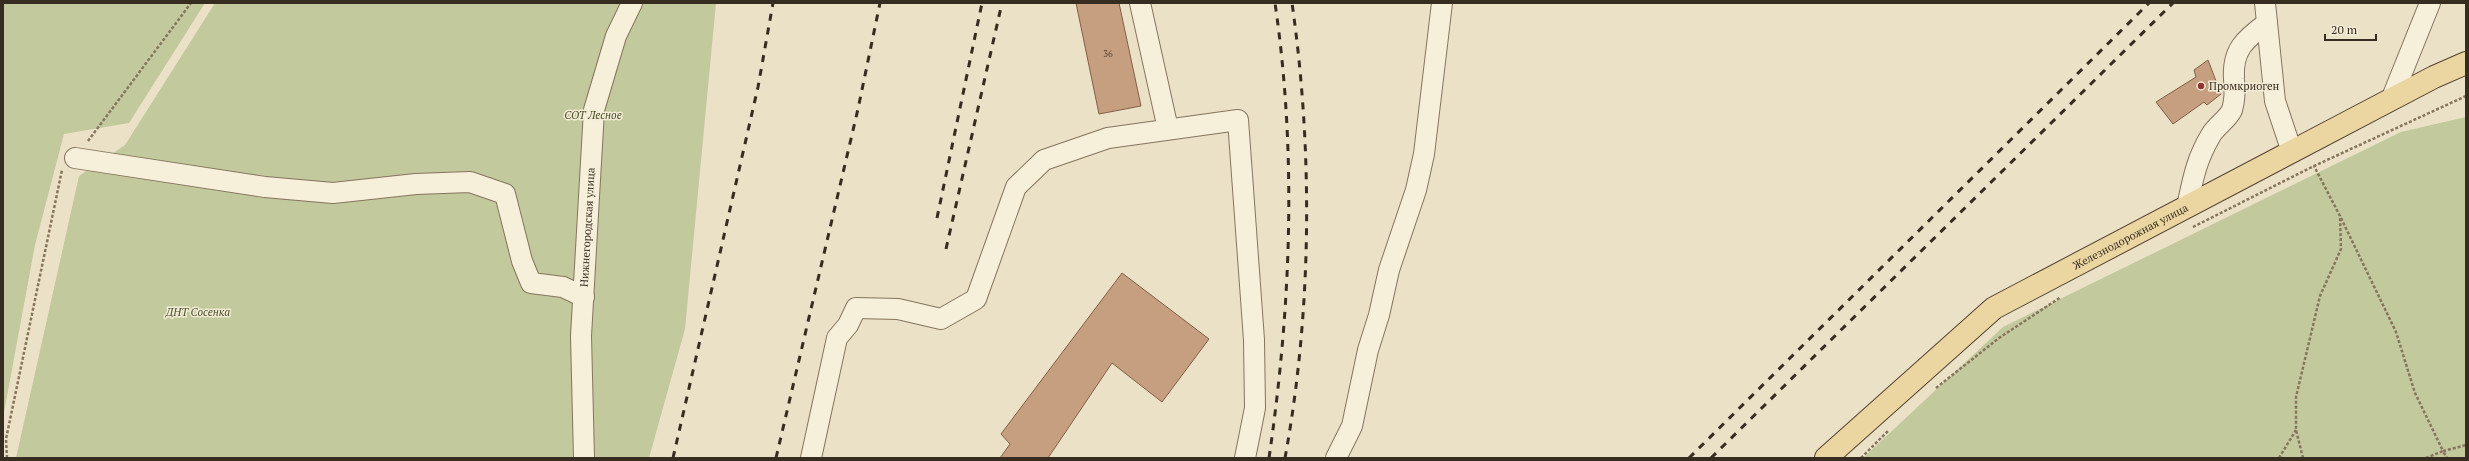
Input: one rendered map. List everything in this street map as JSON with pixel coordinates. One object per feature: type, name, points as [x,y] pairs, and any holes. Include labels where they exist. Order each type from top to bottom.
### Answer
[{"type":"main road","name":"Железнодорожная улица","points":[[1826,458],[1994,308],[2391,100],[2466,63]]},
{"type":"street","name":"Нижнегородская улица","points":[[584,458],[581,336],[594,110],[616,36],[632,3]]},
{"type":"street","points":[[1140,3],[1168,129]]},
{"type":"street","points":[[1336,458],[1352,426],[1368,350],[1379,315],[1389,270],[1416,190],[1424,154],[1442,3]]},
{"type":"street","points":[[2265,3],[2275,101],[2292,152]]},
{"type":"street","points":[[2391,100],[2430,3]]},
{"type":"street","points":[[2186,207],[2197,159],[2212,133],[2225,120],[2232,109],[2235,92],[2234,71],[2238,52],[2248,37],[2267,23]]},
{"type":"street","points":[[811,458],[837,338],[848,325],[856,308],[898,309],[942,319],[976,299],[1016,187],[1044,160],[1108,138],[1238,120],[1254,340],[1255,408],[1245,458]]},
{"type":"street","points":[[75,158],[265,187],[333,193],[416,184],[470,182],[506,194],[522,261],[531,283],[563,287],[584,297]]},
{"type":"path","points":[[7,458],[6,439],[62,171],[75,158],[191,3]]},
{"type":"path","points":[[2192,228],[2314,166],[2466,96]]},
{"type":"path","points":[[2314,166],[2396,332],[2415,393],[2447,458]]},
{"type":"path","points":[[2303,458],[2296,430],[2296,398],[2320,296],[2342,249],[2340,216]]},
{"type":"path","points":[[1933,391],[1999,338],[2067,293]]},
{"type":"path","points":[[1862,458],[1893,426]]},
{"type":"path","points":[[2279,458],[2296,430]]},
{"type":"path","points":[[2426,458],[2443,451],[2466,445]]},
{"type":"green space","points":[[3,3],[205,3],[129,123],[64,134],[35,245],[3,418]]},
{"type":"green space","points":[[215,3],[716,3],[685,329],[649,458],[16,458],[79,176],[125,145]]},
{"type":"green space","points":[[2466,117],[2466,458],[1863,458],[2003,327],[2401,132]]},
{"type":"building","points":[[1076,3],[1119,3],[1141,106],[1099,114]]},
{"type":"building","name":"Промкриоген","points":[[2208,60],[2221,94],[2207,105],[2204,102],[2173,124],[2156,102],[2196,77],[2194,70]]},
{"type":"building","points":[[1122,273],[1209,339],[1162,402],[1112,363],[1048,458],[1000,458],[1010,444],[1001,434]]},
{"type":"railway","points":[[673,458],[758,87],[773,3]]},
{"type":"railway","points":[[776,458],[858,109],[880,3]]},
{"type":"railway","points":[[937,218],[982,3]]},
{"type":"railway","points":[[946,249],[1002,3]]},
{"type":"railway","points":[[1269,458],[1282,344],[1286,287],[1289,174],[1282,60],[1275,3]]},
{"type":"railway","points":[[1285,458],[1294,402],[1300,346],[1305,288],[1306,230],[1304,115],[1292,3]]},
{"type":"railway","points":[[1689,458],[2149,3]]},
{"type":"railway","points":[[1711,458],[2173,3]]},
{"type":"place","name":"Промкриоген","points":[[2201,86]]},
{"type":"park label","name":"СОТ Лесное","points":[[593,115]]},
{"type":"park label","name":"ДНТ Сосенка","points":[[198,312]]}]
